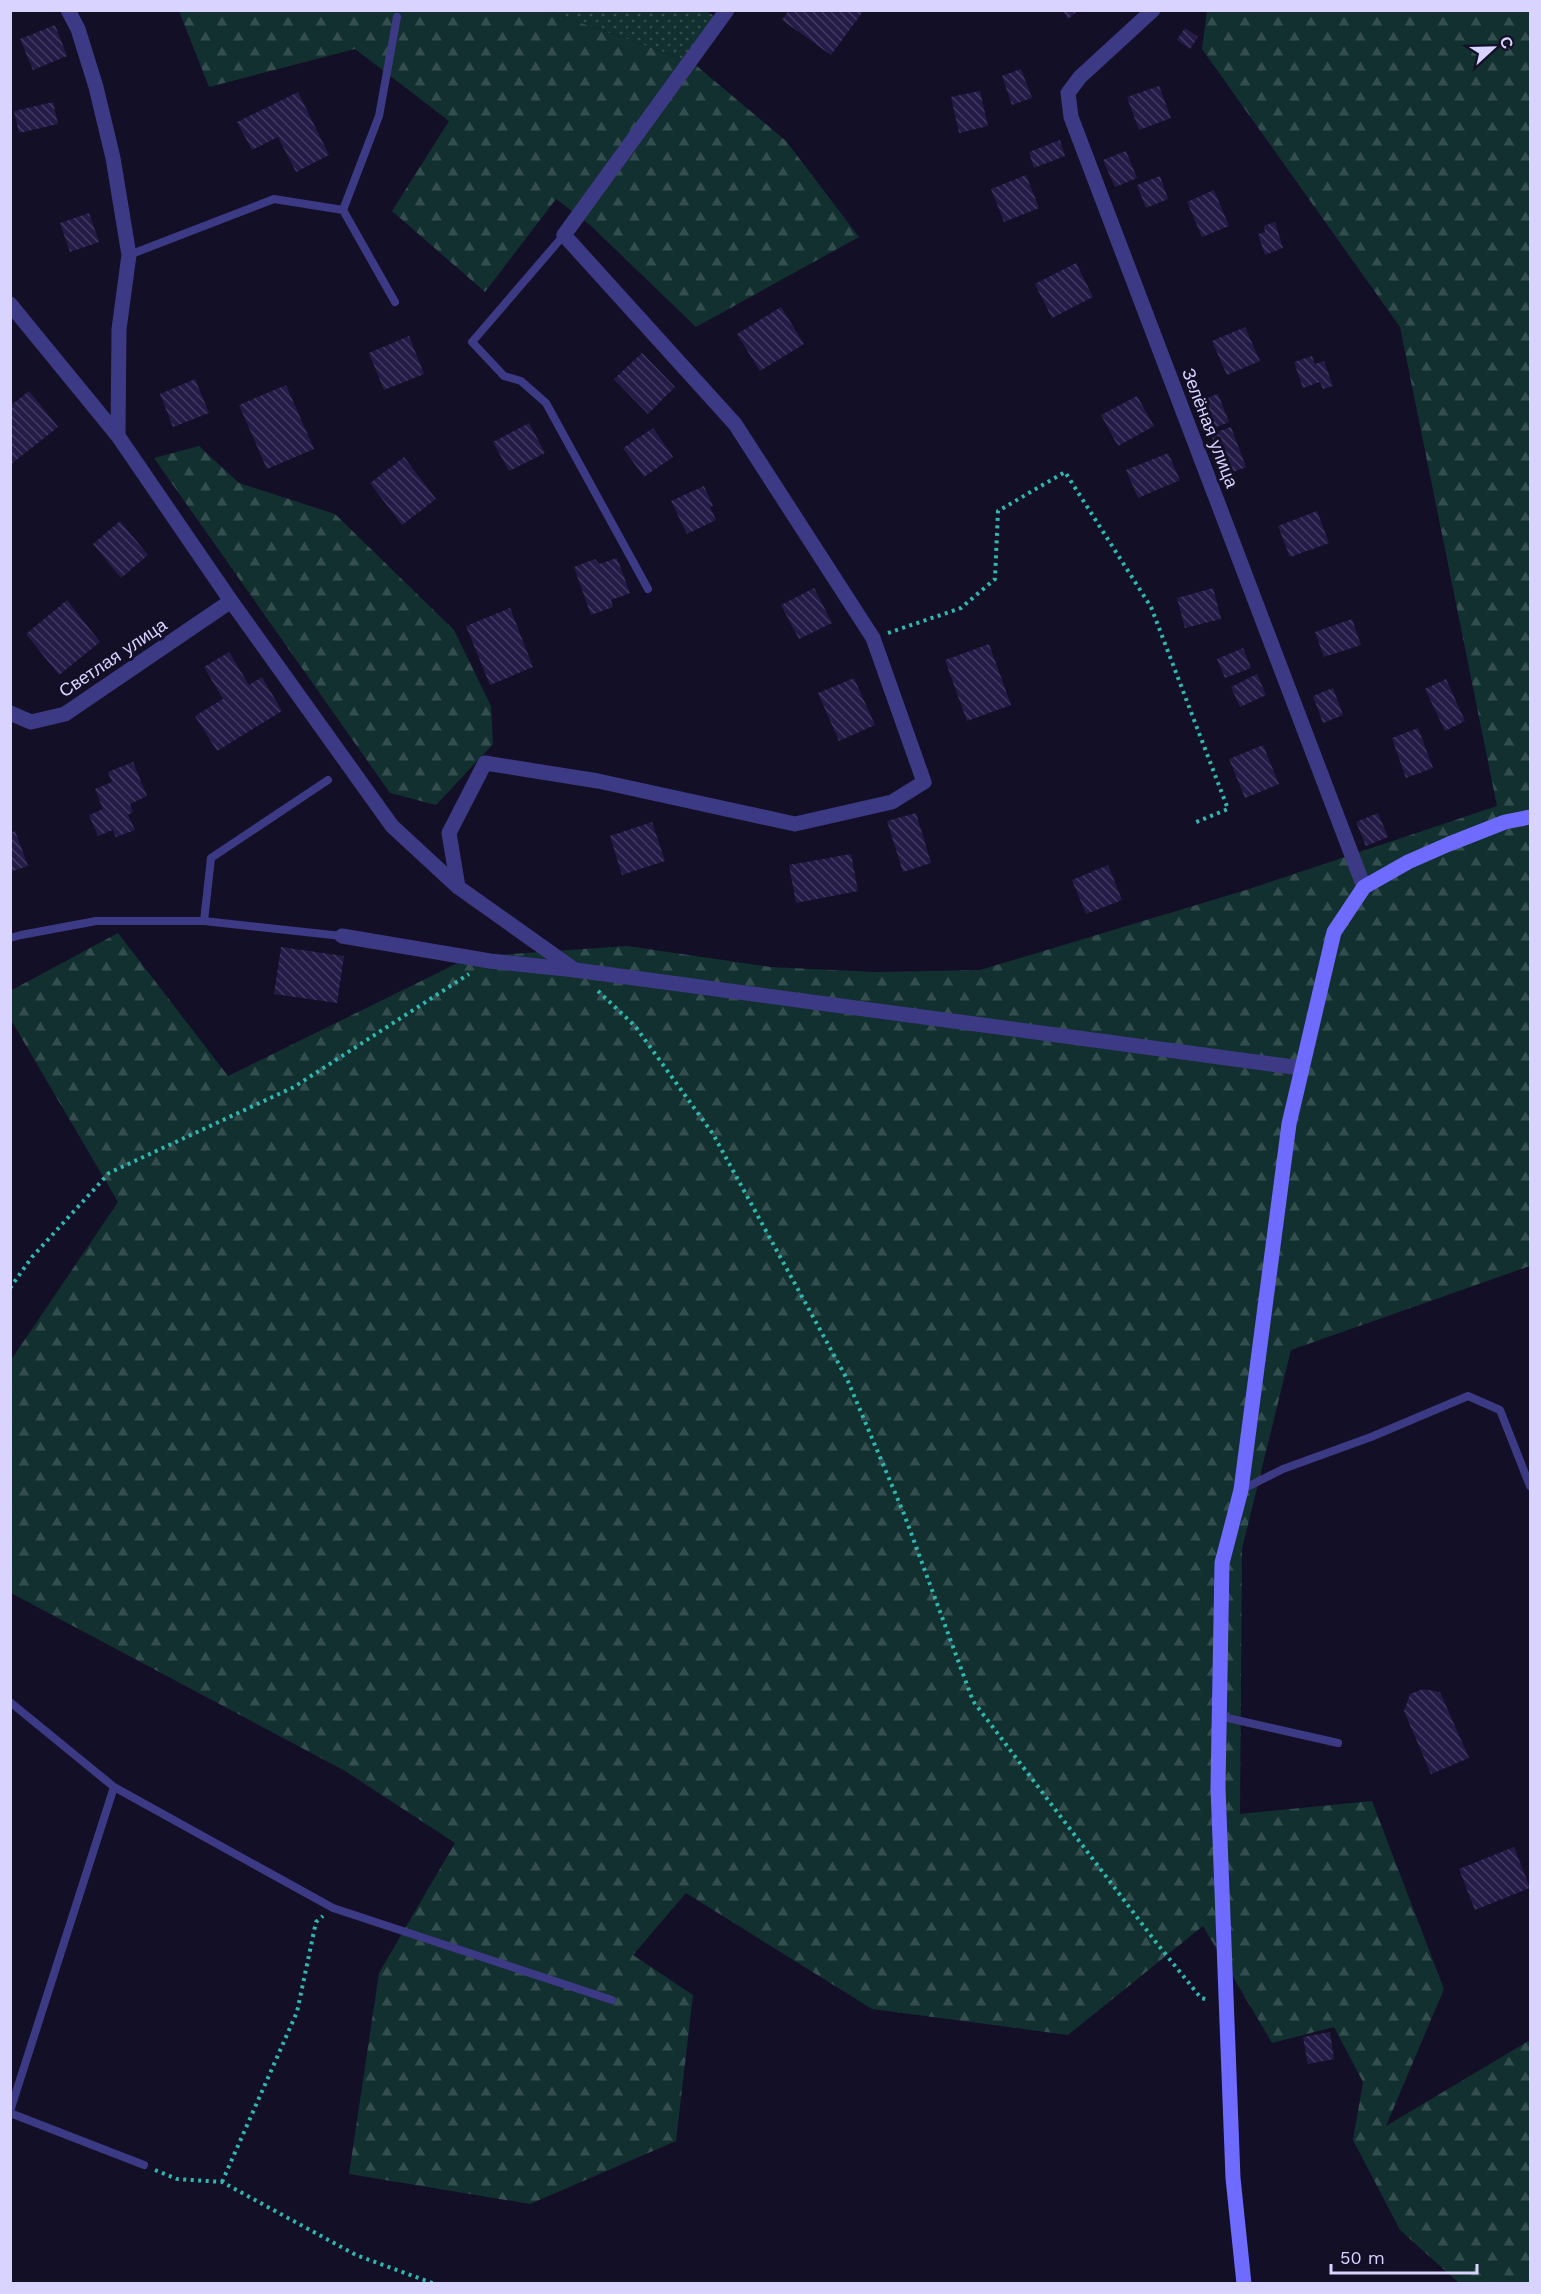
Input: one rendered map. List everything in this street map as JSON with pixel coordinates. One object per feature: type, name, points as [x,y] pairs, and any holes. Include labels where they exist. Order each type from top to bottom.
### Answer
[{"type":"street","points":[[68,10],[78,28],[104,117],[129,255],[119,329],[118,436]]},
{"type":"street","points":[[458,887],[449,833],[484,763],[598,781],[795,824],[892,802],[924,782],[873,638],[735,424],[564,235],[727,10]]},
{"type":"street","name":"Зелёная улица","points":[[1153,10],[1080,77],[1068,93],[1071,117],[1364,887]]},
{"type":"street","points":[[10,304],[118,436],[231,601],[392,825],[458,887],[575,970]]},
{"type":"street","name":"Светлая улица","points":[[10,713],[31,722],[65,714],[231,601]]},
{"type":"street","points":[[1244,2283],[1233,2178],[1218,1787],[1222,1563],[1241,1490],[1289,1124],[1334,932],[1364,887],[1408,862],[1449,843],[1505,822],[1530,817]]},
{"type":"street","points":[[342,936],[490,961],[575,970],[1301,1068]]},
{"type":"lane","points":[[343,210],[379,116],[397,17]]},
{"type":"lane","points":[[129,255],[273,199],[343,210]]},
{"type":"lane","points":[[343,210],[395,302]]},
{"type":"lane","points":[[564,235],[472,342],[504,375],[521,381],[546,403],[648,589]]},
{"type":"lane","points":[[204,921],[211,858],[328,780]]},
{"type":"lane","points":[[10,938],[96,921],[204,921],[342,936]]},
{"type":"lane","points":[[1241,1490],[1283,1469],[1371,1437],[1468,1396],[1500,1410],[1530,1486]]},
{"type":"lane","points":[[10,1702],[114,1787],[333,1908],[612,2000]]},
{"type":"lane","points":[[1219,1716],[1338,1743]]},
{"type":"lane","points":[[114,1787],[10,2112],[144,2165]]},
{"type":"path","points":[[873,638],[961,608],[995,579],[998,511],[1065,472],[1151,607],[1228,809],[1194,823]]},
{"type":"path","points":[[10,1288],[32,1257],[109,1173],[294,1087],[490,961]]},
{"type":"path","points":[[575,970],[635,1026],[713,1134],[842,1369],[904,1514],[973,1701],[1148,1932],[1201,1998],[1226,2004]]},
{"type":"path","points":[[222,2182],[297,2012],[316,1923],[333,1908]]},
{"type":"path","points":[[144,2165],[177,2179],[222,2182],[356,2255],[435,2283]]},
{"type":"green space","points":[[179,11],[547,11],[692,62],[786,141],[859,237],[696,327],[589,224],[556,199],[485,292],[392,211],[449,121],[355,49],[209,87]]},
{"type":"green space","points":[[547,11],[706,11],[719,19],[692,62]]},
{"type":"green space","points":[[1207,11],[1530,11],[1530,1266],[1291,1350],[1242,1549],[1240,1814],[1372,1801],[1444,1989],[1386,2126],[1530,2040],[1530,2283],[1459,2283],[1400,2230],[1353,2140],[1363,2082],[1334,2027],[1272,2043],[1203,1926],[1068,2035],[872,2009],[686,1893],[633,1955],[693,1995],[676,2141],[530,2204],[349,2174],[379,1973],[455,1843],[345,1771],[11,1593],[11,1360],[118,1202],[11,1020],[10,991],[118,933],[228,1076],[470,957],[627,946],[770,967],[875,972],[980,970],[1246,890],[1497,806],[1400,327],[1202,49]]},
{"type":"green space","points":[[199,446],[239,483],[335,514],[454,630],[491,706],[493,744],[436,805],[390,793],[154,458]]},
{"type":"building","points":[[789,10],[864,10],[831,55],[782,20]]},
{"type":"building","points":[[1062,10],[1079,10],[1068,19]]},
{"type":"building","points":[[55,25],[67,56],[33,70],[20,39]]},
{"type":"building","points":[[1185,28],[1198,37],[1190,49],[1177,40]]},
{"type":"building","points":[[1021,69],[1032,98],[1012,105],[1002,76]]},
{"type":"building","points":[[1159,86],[1171,118],[1139,130],[1127,97]]},
{"type":"building","points":[[980,91],[988,126],[959,133],[951,97]]},
{"type":"building","points":[[298,92],[329,155],[296,172],[278,137],[252,150],[237,122]]},
{"type":"building","points":[[53,102],[58,124],[19,133],[14,111]]},
{"type":"building","points":[[1060,140],[1065,156],[1034,168],[1029,152]]},
{"type":"building","points":[[1126,151],[1137,178],[1115,187],[1103,160]]},
{"type":"building","points":[[1026,175],[1039,208],[1004,222],[991,189]]},
{"type":"building","points":[[1160,176],[1168,199],[1146,208],[1137,185]]},
{"type":"building","points":[[1214,190],[1229,226],[1202,237],[1187,202]]},
{"type":"building","points":[[89,213],[99,242],[70,252],[60,223]]},
{"type":"building","points":[[1275,222],[1283,248],[1265,255],[1258,234],[1265,232],[1264,226]]},
{"type":"building","points":[[1076,263],[1093,297],[1052,318],[1035,284]]},
{"type":"building","points":[[781,307],[804,344],[760,371],[737,334]]},
{"type":"building","points":[[1245,327],[1260,361],[1227,375],[1212,341]]},
{"type":"building","points":[[409,336],[424,374],[384,390],[369,353]]},
{"type":"building","points":[[642,353],[675,387],[648,414],[614,379]]},
{"type":"building","points":[[1312,356],[1315,364],[1324,361],[1333,386],[1323,389],[1320,382],[1303,388],[1294,362]]},
{"type":"building","points":[[195,379],[209,413],[173,427],[160,394]]},
{"type":"building","points":[[286,385],[314,449],[267,469],[239,405]]},
{"type":"building","points":[[29,391],[58,427],[10,465],[10,406]]},
{"type":"building","points":[[1218,394],[1229,422],[1209,430],[1198,401]]},
{"type":"building","points":[[1137,396],[1154,426],[1118,446],[1101,415]]},
{"type":"building","points":[[529,423],[545,453],[509,471],[493,442]]},
{"type":"building","points":[[1231,427],[1246,467],[1226,475],[1211,434]]},
{"type":"building","points":[[653,428],[673,457],[644,477],[623,448]]},
{"type":"building","points":[[1168,453],[1180,480],[1138,498],[1126,470]]},
{"type":"building","points":[[404,457],[436,499],[402,525],[370,483]]},
{"type":"building","points":[[704,486],[713,506],[710,507],[716,520],[687,534],[671,501]]},
{"type":"building","points":[[1317,511],[1329,543],[1290,557],[1278,526]]},
{"type":"building","points":[[120,521],[148,555],[121,578],[93,544]]},
{"type":"building","points":[[617,558],[630,593],[611,600],[613,607],[591,615],[574,567],[595,559],[599,564]]},
{"type":"building","points":[[814,588],[832,623],[799,639],[781,605]]},
{"type":"building","points":[[1213,588],[1221,619],[1185,628],[1177,598]]},
{"type":"building","points":[[67,600],[100,642],[59,675],[26,634]]},
{"type":"building","points":[[510,608],[533,667],[490,685],[466,626]]},
{"type":"building","points":[[1352,619],[1361,645],[1324,657],[1315,632]]},
{"type":"building","points":[[989,644],[1011,705],[967,721],[945,660]]},
{"type":"building","points":[[1243,648],[1251,668],[1225,678],[1217,659]]},
{"type":"building","points":[[229,652],[249,685],[262,677],[282,711],[217,751],[195,716],[223,699],[204,667]]},
{"type":"building","points":[[1257,674],[1266,695],[1240,707],[1231,687]]},
{"type":"building","points":[[854,678],[875,725],[839,741],[818,693]]},
{"type":"building","points":[[1446,679],[1465,721],[1445,731],[1425,689]]},
{"type":"building","points":[[1333,688],[1343,715],[1323,723],[1313,696]]},
{"type":"building","points":[[1418,728],[1433,768],[1406,778],[1392,738]]},
{"type":"building","points":[[1263,745],[1279,784],[1245,798],[1229,759]]},
{"type":"building","points":[[133,762],[147,796],[130,804],[133,812],[128,815],[135,830],[116,837],[113,830],[98,836],[89,815],[103,809],[95,789],[112,782],[108,772]]},
{"type":"building","points":[[916,813],[931,863],[903,872],[887,821]]},
{"type":"building","points":[[1378,813],[1388,837],[1366,846],[1356,822]]},
{"type":"building","points":[[652,822],[665,861],[622,875],[610,836]]},
{"type":"building","points":[[15,831],[28,866],[10,872],[10,833]]},
{"type":"building","points":[[851,854],[858,891],[796,903],[789,865]]},
{"type":"building","points":[[1108,865],[1122,900],[1086,914],[1072,880]]},
{"type":"building","points":[[281,947],[344,956],[337,1003],[274,994]]},
{"type":"building","points":[[1423,1689],[1440,1692],[1469,1758],[1431,1774],[1404,1711],[1410,1694]]},
{"type":"building","points":[[1514,1847],[1530,1888],[1475,1910],[1459,1869]]},
{"type":"building","points":[[1330,2032],[1334,2059],[1308,2064],[1303,2037]]}]
